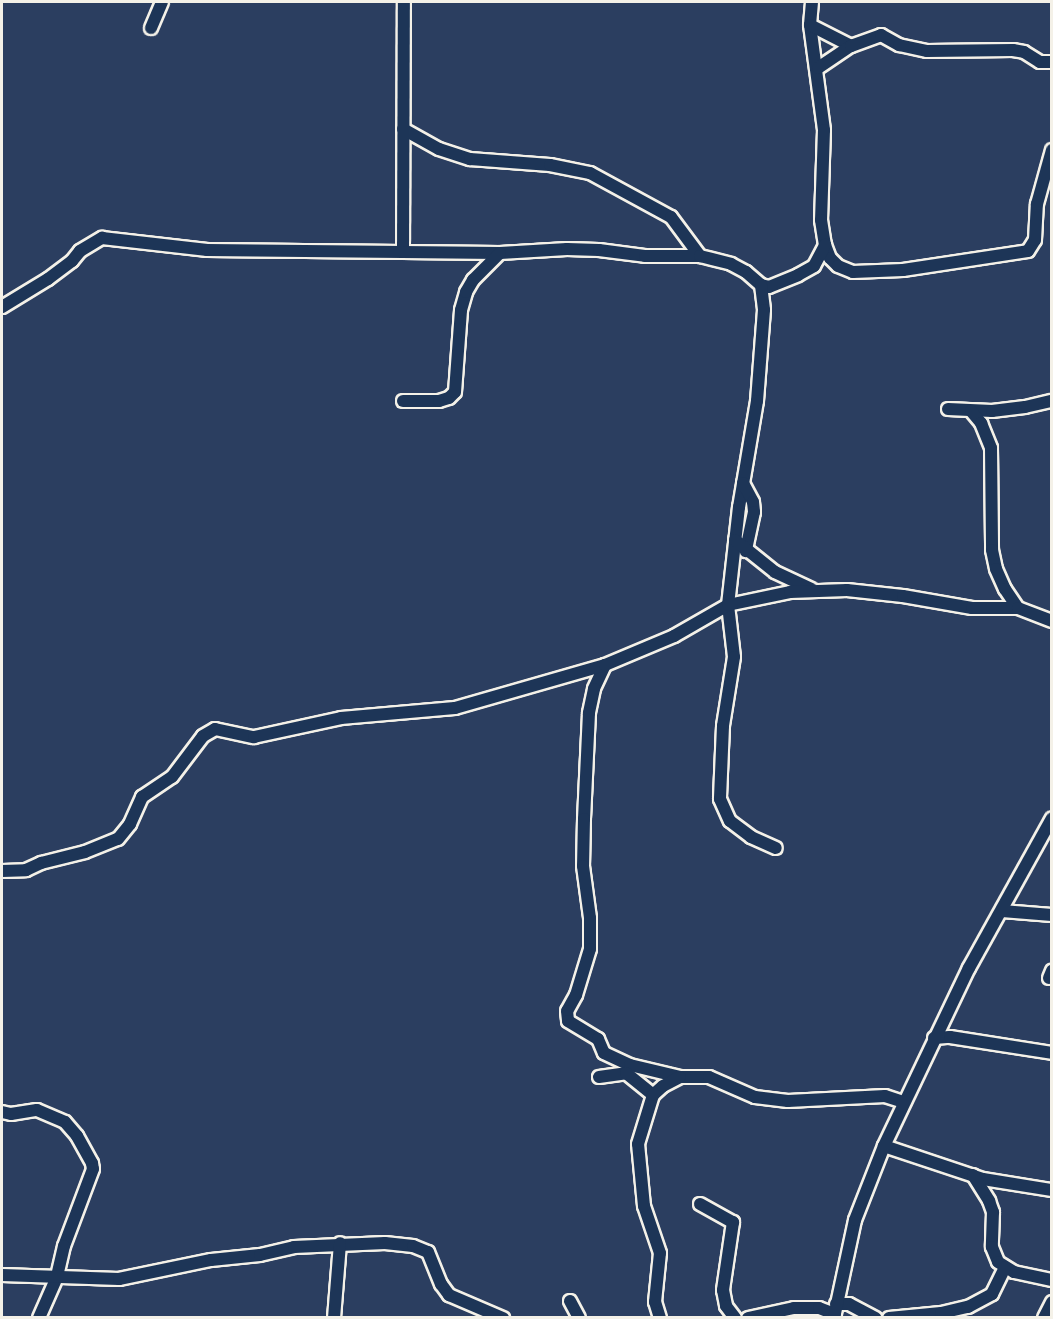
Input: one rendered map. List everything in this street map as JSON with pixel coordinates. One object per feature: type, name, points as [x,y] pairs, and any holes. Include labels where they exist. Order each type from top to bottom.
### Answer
[{"type":"street","points":[[151,28],[162,2]]},
{"type":"street","points":[[404,2],[404,251]]},
{"type":"street","points":[[812,2],[810,25],[818,68],[824,130],[822,220],[825,245],[830,258],[838,266],[853,272],[903,270],[945,261],[1022,253],[1032,247],[1035,240],[1037,204],[1052,150]]},
{"type":"street","points":[[810,25],[851,46]]},
{"type":"street","points":[[818,68],[851,46],[881,35],[911,48],[927,51],[1013,50],[1024,52],[1040,62],[1052,62]]},
{"type":"street","points":[[403,129],[454,155],[493,162],[573,168],[590,173],[671,216],[700,256]]},
{"type":"street","points":[[2,307],[48,279],[72,261],[80,251],[102,238],[207,250],[500,253],[567,249],[645,256],[700,256],[731,264],[746,272],[761,285],[770,287],[814,266],[825,245]]},
{"type":"street","points":[[404,401],[439,401],[449,398],[455,392],[460,326],[466,292],[473,280],[500,253]]},
{"type":"street","points":[[761,285],[764,310],[757,401],[742,483],[728,605],[734,657],[723,726],[720,799],[730,821],[752,837],[776,848]]},
{"type":"street","points":[[948,409],[971,411],[1026,408],[1052,401]]},
{"type":"street","points":[[971,411],[981,423],[991,448],[992,550],[996,569],[1005,589],[1018,608]]},
{"type":"street","points":[[742,483],[753,502],[754,512],[746,551]]},
{"type":"street","points":[[735,540],[775,572],[814,591]]},
{"type":"street","points":[[2,871],[26,870],[42,863],[86,852],[118,838],[130,824],[142,797],[172,777],[203,736],[214,729],[254,736],[341,718],[441,711],[604,665],[674,636],[728,605],[773,595],[814,591],[873,592],[972,608],[1018,608],[1052,621]]},
{"type":"street","points":[[604,665],[594,689],[589,713],[583,867],[590,918],[590,949],[566,1018],[570,1024],[598,1039],[602,1051],[608,1055],[646,1071],[680,1077],[709,1077],[755,1097],[771,1100],[885,1096],[903,1102]]},
{"type":"street","points":[[835,1312],[855,1220],[903,1102],[934,1038],[1052,818]]},
{"type":"street","points":[[1002,911],[1052,915]]},
{"type":"street","points":[[934,1038],[950,1037],[1052,1053]]},
{"type":"street","points":[[599,1077],[626,1073],[653,1095]]},
{"type":"street","points":[[660,1317],[655,1302],[660,1253],[644,1206],[638,1149],[640,1131],[653,1095],[663,1086],[680,1077]]},
{"type":"street","points":[[2,1112],[12,1114],[37,1110],[65,1122],[77,1136],[92,1163],[90,1179],[64,1246],[57,1277],[39,1317]]},
{"type":"street","points":[[884,1146],[973,1175],[1052,1190]]},
{"type":"street","points":[[973,1175],[989,1201],[994,1220],[992,1247],[998,1262],[1005,1267],[1052,1280]]},
{"type":"street","points":[[700,1204],[734,1222],[723,1290],[726,1306],[735,1317]]},
{"type":"street","points":[[2,1275],[119,1279],[211,1260],[260,1255],[294,1247],[385,1243],[423,1249],[432,1257],[441,1284],[450,1295],[503,1317]]},
{"type":"street","points":[[334,1317],[340,1244]]},
{"type":"street","points":[[889,1317],[941,1313],[968,1307],[992,1294],[1005,1267]]},
{"type":"street","points":[[570,1301],[579,1317]]},
{"type":"street","points":[[1044,1317],[1052,1302]]},
{"type":"street","points":[[748,1317],[794,1308],[819,1308],[835,1312],[849,1304],[875,1317]]}]
